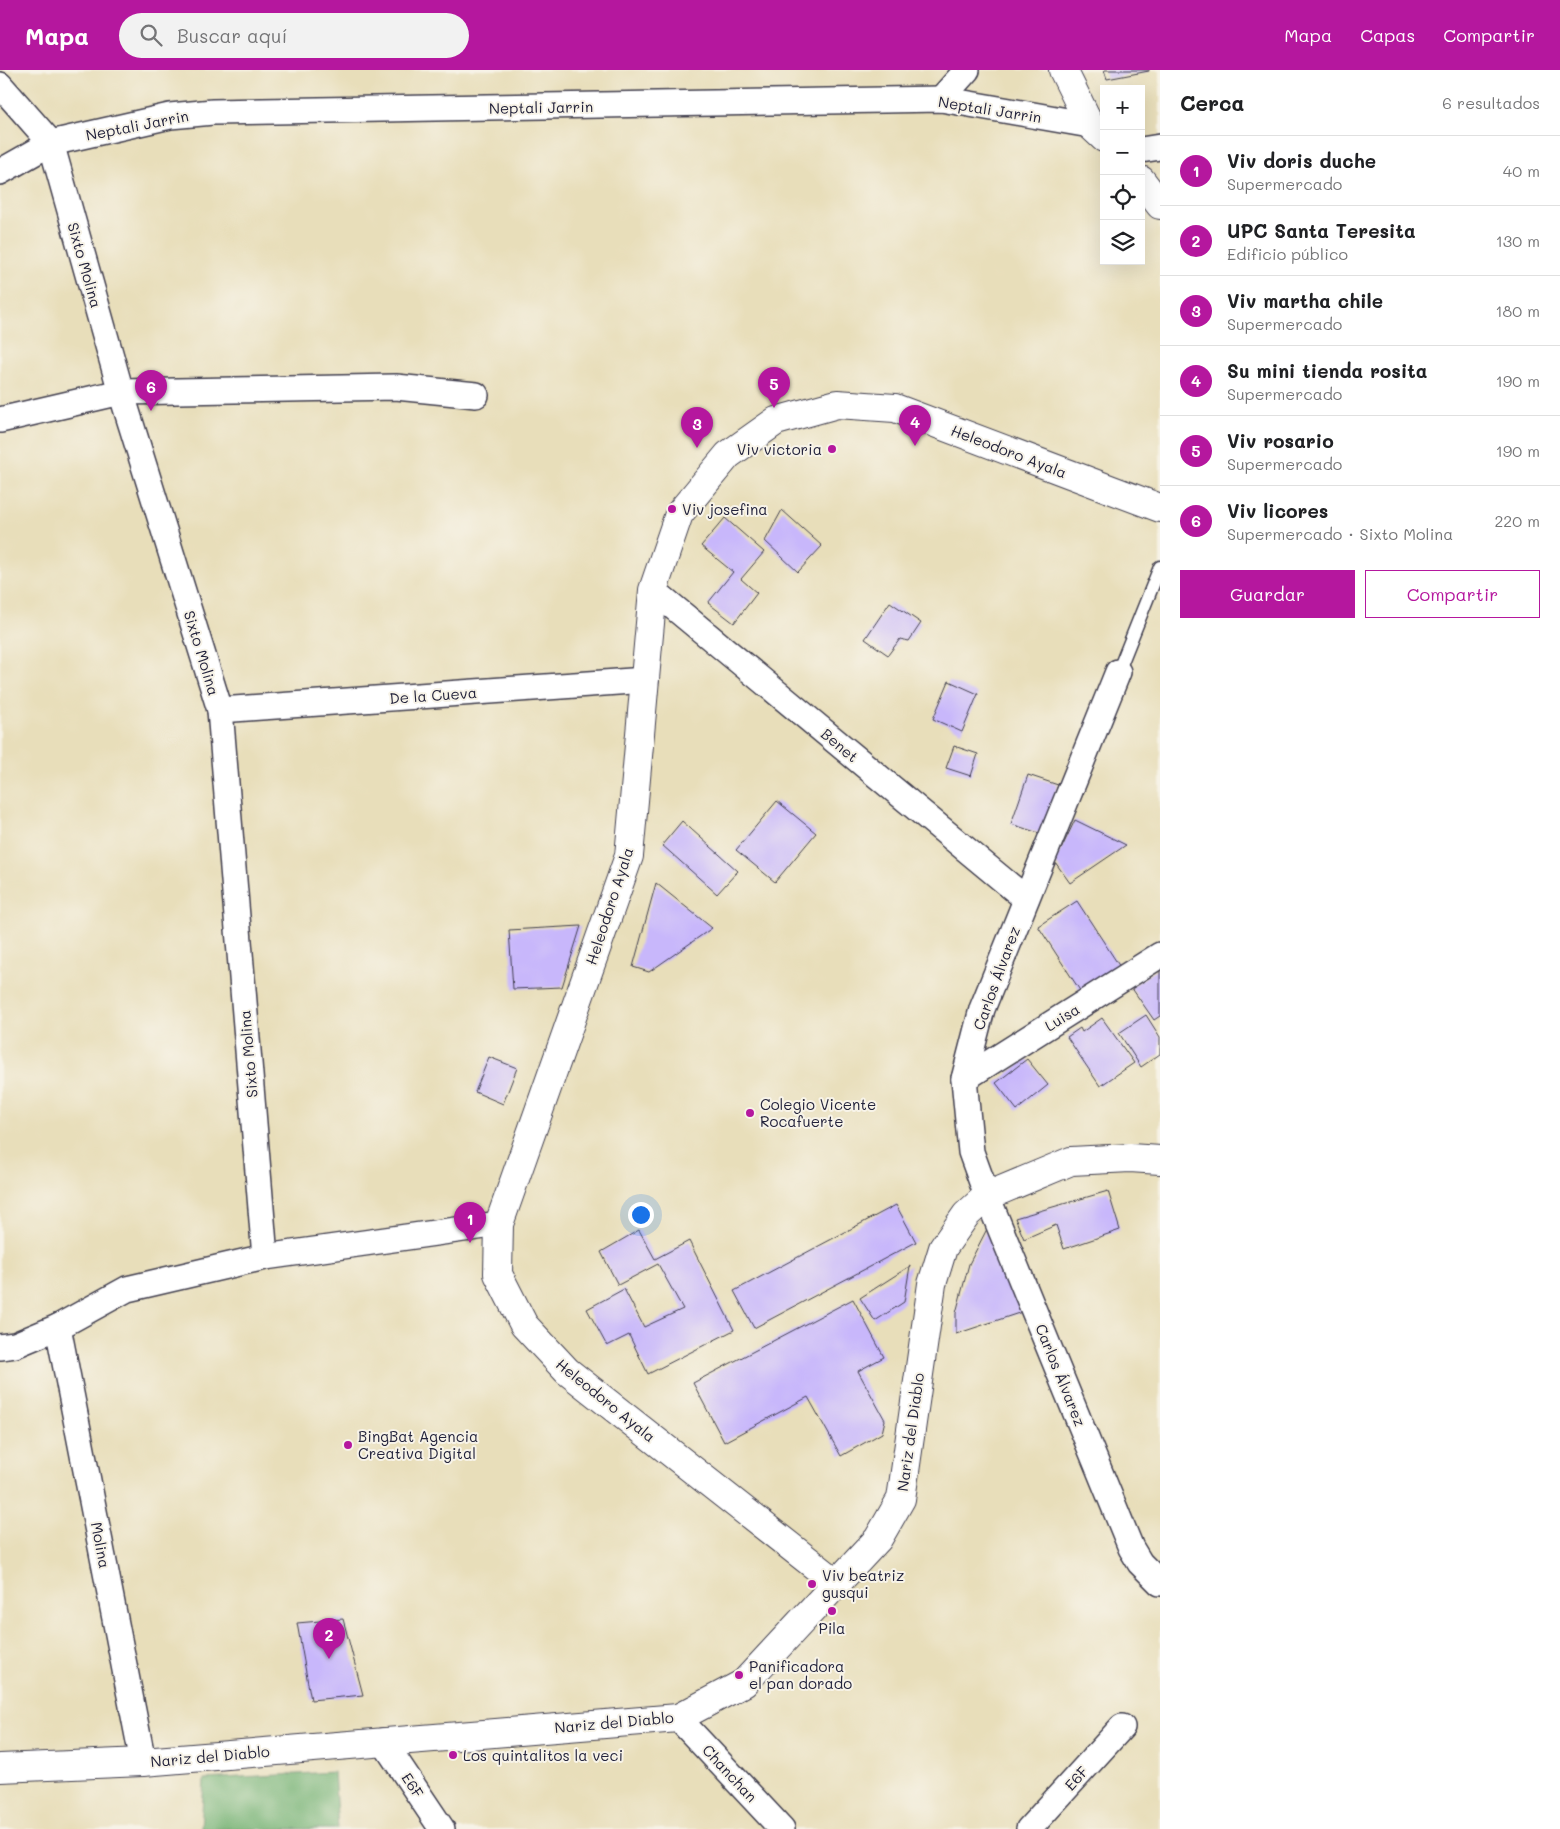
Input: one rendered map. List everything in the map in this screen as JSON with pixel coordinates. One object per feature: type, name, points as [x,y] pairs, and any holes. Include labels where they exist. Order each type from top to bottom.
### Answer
[{"type":"street","points":[[941,99],[967,70]]},
{"type":"street","points":[[1063,70],[1097,131]]},
{"type":"street","name":"Sixto Molina","points":[[0,85],[51,143],[121,392],[220,710],[265,1257]]},
{"type":"street","name":"Neptali Jarrin","points":[[0,172],[51,143],[170,116],[213,112],[941,99],[1097,131]]},
{"type":"street","points":[[1145,149],[1160,147]]},
{"type":"street","points":[[1145,185],[1160,205]]},
{"type":"street","points":[[0,420],[121,392],[396,387],[476,395]]},
{"type":"street","name":"Heleodoro Ayala","points":[[838,1584],[567,1371],[524,1325],[498,1274],[500,1224],[629,856],[653,590],[679,514],[728,455],[776,421],[837,404],[895,408],[1160,508]]},
{"type":"street","name":"Benet","points":[[653,590],[1026,899]]},
{"type":"street","name":"Carlos Álvarez","points":[[1118,672],[982,1009],[964,1079],[971,1152],[987,1196],[1131,1548],[1140,1563],[1160,1583]]},
{"type":"street","name":"De la Cueva","points":[[220,710],[646,680]]},
{"type":"street","name":"Luisa","points":[[964,1079],[1160,955]]},
{"type":"street","name":"Nariz del Diablo","points":[[0,1768],[143,1762],[678,1718],[744,1683],[878,1539],[900,1499],[932,1284],[942,1248],[966,1215],[987,1196],[1070,1161],[1130,1158],[1160,1160]]},
{"type":"street","points":[[0,1347],[15,1345],[58,1327],[127,1288],[265,1257],[500,1224]]},
{"type":"street","name":"Molina","points":[[58,1327],[143,1762]]},
{"type":"street","name":"Chanchan","points":[[678,1718],[782,1829]]},
{"type":"street","name":"E6F","points":[[1030,1829],[1122,1727]]},
{"type":"street","name":"E6F","points":[[383,1741],[442,1829]]},
{"type":"lane","name":"Carlos Álvarez","points":[[1118,672],[1160,567]]},
{"type":"green space","points":[[334,1772],[338,1829],[201,1829],[204,1779]]},
{"type":"building","points":[[1104,70],[1149,70],[1149,71],[1107,79]]},
{"type":"building","points":[[782,510],[822,546],[798,572],[765,541]]},
{"type":"building","points":[[725,518],[764,552],[741,579],[757,593],[734,623],[708,603],[733,572],[701,546]]},
{"type":"building","points":[[890,602],[921,623],[909,641],[900,639],[888,655],[865,639]]},
{"type":"building","points":[[949,681],[978,694],[962,732],[933,719]]},
{"type":"building","points":[[954,746],[978,754],[971,776],[946,768]]},
{"type":"building","points":[[1028,775],[1058,785],[1042,834],[1011,824]]},
{"type":"building","points":[[777,801],[816,833],[775,882],[736,850]]},
{"type":"building","points":[[1075,820],[1126,845],[1070,883],[1055,862]]},
{"type":"building","points":[[682,821],[738,871],[717,894],[662,845]]},
{"type":"building","points":[[656,883],[712,928],[649,972],[633,967]]},
{"type":"building","points":[[1077,901],[1120,967],[1081,992],[1038,926]]},
{"type":"building","points":[[581,926],[562,987],[513,989],[509,930]]},
{"type":"building","points":[[1160,967],[1160,1016],[1154,1020],[1131,987]]},
{"type":"building","points":[[1146,1015],[1160,1037],[1160,1054],[1141,1067],[1119,1033]]},
{"type":"building","points":[[1102,1018],[1134,1063],[1100,1086],[1067,1037],[1080,1028],[1082,1032]]},
{"type":"building","points":[[489,1057],[517,1068],[503,1104],[475,1092]]},
{"type":"building","points":[[1027,1059],[1048,1085],[1017,1110],[996,1083]]},
{"type":"building","points":[[1108,1191],[1120,1230],[1064,1249],[1056,1225],[1024,1239],[1015,1218]]},
{"type":"building","points":[[896,1205],[916,1242],[754,1328],[734,1291]]},
{"type":"building","points":[[988,1227],[1022,1312],[956,1334],[956,1313],[969,1264]]},
{"type":"building","points":[[639,1230],[655,1259],[689,1241],[734,1330],[648,1374],[629,1335],[607,1346],[587,1309],[624,1289],[644,1327],[683,1309],[658,1264],[618,1285],[601,1252]]},
{"type":"building","points":[[910,1266],[904,1302],[875,1321],[860,1298]]},
{"type":"building","points":[[853,1299],[884,1357],[858,1371],[885,1420],[882,1433],[841,1456],[808,1397],[724,1442],[693,1383]]},
{"type":"building","points":[[343,1619],[363,1695],[311,1700],[297,1623]]},
{"type":"place","name":"Viv rosario","points":[[774,408]]},
{"type":"place","name":"Viv licores","points":[[151,411]]},
{"type":"place","name":"Su mini tienda rosita","points":[[915,446]]},
{"type":"place","name":"Viv martha chile","points":[[697,448]]},
{"type":"place","name":"Viv victoria","points":[[832,449]]},
{"type":"place","name":"Viv josefina","points":[[672,509]]},
{"type":"place","name":"Colegio Vicente Rocafuerte","points":[[750,1113]]},
{"type":"place","name":"Viv doris duche","points":[[470,1243]]},
{"type":"place","name":"BingBat Agencia Creativa Digital","points":[[348,1445]]},
{"type":"place","name":"Viv beatriz gusqui","points":[[812,1584]]},
{"type":"place","name":"Pila","points":[[832,1611]]},
{"type":"place","name":"UPC Santa Teresita","points":[[329,1659]]},
{"type":"place","name":"Panificadora el pan dorado","points":[[739,1675]]},
{"type":"place","name":"Los quintalitos la veci","points":[[453,1755]]}]
